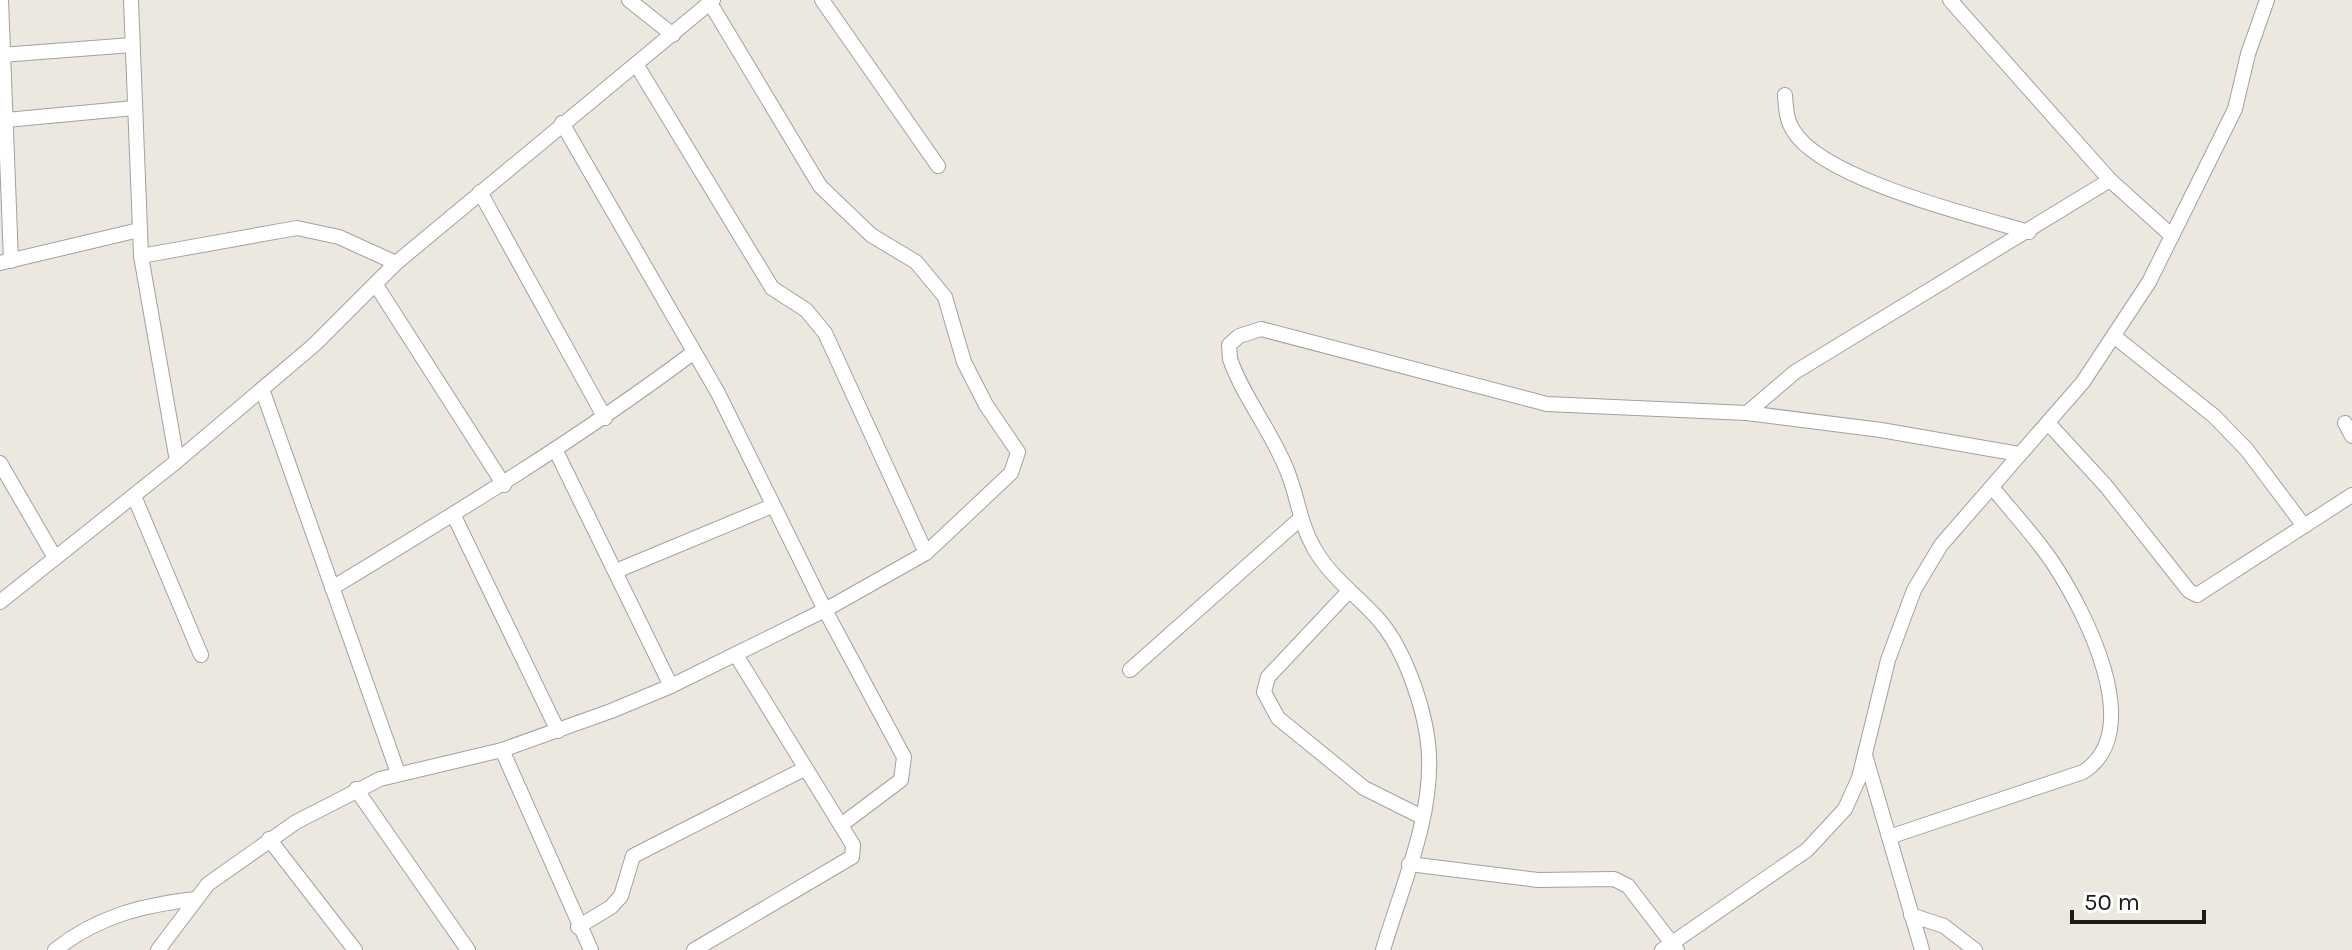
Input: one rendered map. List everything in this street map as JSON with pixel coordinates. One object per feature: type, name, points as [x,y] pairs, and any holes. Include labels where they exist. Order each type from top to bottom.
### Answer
[{"type":"street","points":[[1,0],[6,120],[5,262],[139,230]]},
{"type":"street","points":[[131,0],[141,256],[177,461]]},
{"type":"street","points":[[629,0],[673,35]]},
{"type":"street","points":[[822,0],[938,166]]},
{"type":"street","points":[[1950,0],[2110,180],[2172,236]]},
{"type":"street","points":[[1409,864],[1538,880],[1614,879],[1628,886],[1671,948],[1807,850],[1845,809],[1859,778],[1888,660],[1914,590],[1941,545],[2019,454],[2049,424],[2115,337],[2172,236],[2235,109],[2248,54],[2267,0]]},
{"type":"street","points":[[0,602],[177,461],[262,389],[396,263],[712,1],[820,186],[871,235],[916,262],[945,297],[964,362],[986,405],[1018,452],[1011,473],[926,553],[825,610],[671,686],[502,750],[398,773],[356,789],[269,839],[208,884],[158,950]]},
{"type":"street","points":[[1,55],[132,45]]},
{"type":"street","points":[[636,64],[772,288],[806,310],[825,333],[926,553]]},
{"type":"street","points":[[1785,95],[1787,118],[1793,132],[1822,158],[1862,179],[2029,232]]},
{"type":"street","points":[[6,120],[134,108]]},
{"type":"street","points":[[562,123],[694,352],[825,610],[904,757],[901,780],[841,825]]},
{"type":"street","points":[[1747,413],[1795,372],[2110,180]]},
{"type":"street","points":[[480,192],[605,418]]},
{"type":"street","points":[[141,256],[297,228],[339,237],[396,263]]},
{"type":"street","points":[[376,285],[504,485]]},
{"type":"street","points":[[1383,950],[1422,817],[1429,756],[1418,696],[1381,622],[1349,591],[1315,550],[1300,519],[1288,473],[1230,359],[1229,345],[1239,336],[1261,329],[1531,401],[1747,413],[1881,430],[2019,454]]},
{"type":"street","points":[[2115,337],[2214,416],[2254,459],[2304,526]]},
{"type":"street","points":[[332,588],[504,485],[605,418],[694,352]]},
{"type":"street","points":[[262,389],[398,773]]},
{"type":"street","points":[[2049,424],[2106,486],[2189,591],[2197,595],[2352,495]]},
{"type":"street","points":[[556,451],[671,686]]},
{"type":"street","points":[[0,463],[54,556]]},
{"type":"street","points":[[1889,837],[2083,772],[2096,764],[2105,747],[2113,713],[2101,657],[2054,565],[1992,487]]},
{"type":"street","points":[[134,496],[201,655]]},
{"type":"street","points":[[616,571],[772,506]]},
{"type":"street","points":[[454,516],[558,731]]},
{"type":"street","points":[[1130,670],[1300,519]]},
{"type":"street","points":[[1349,591],[1268,677],[1264,692],[1278,718],[1364,788],[1422,817]]},
{"type":"street","points":[[694,950],[844,865],[852,857],[853,845],[736,655]]},
{"type":"street","points":[[502,750],[578,927],[591,950]]},
{"type":"street","points":[[1864,753],[1922,950]]},
{"type":"street","points":[[578,927],[611,907],[621,896],[633,856],[804,769]]},
{"type":"street","points":[[356,789],[468,950]]},
{"type":"street","points":[[269,839],[355,950]]},
{"type":"street","points":[[55,950],[97,922],[130,910],[196,899]]},
{"type":"street","points":[[1911,915],[1944,926],[1975,950]]}]
